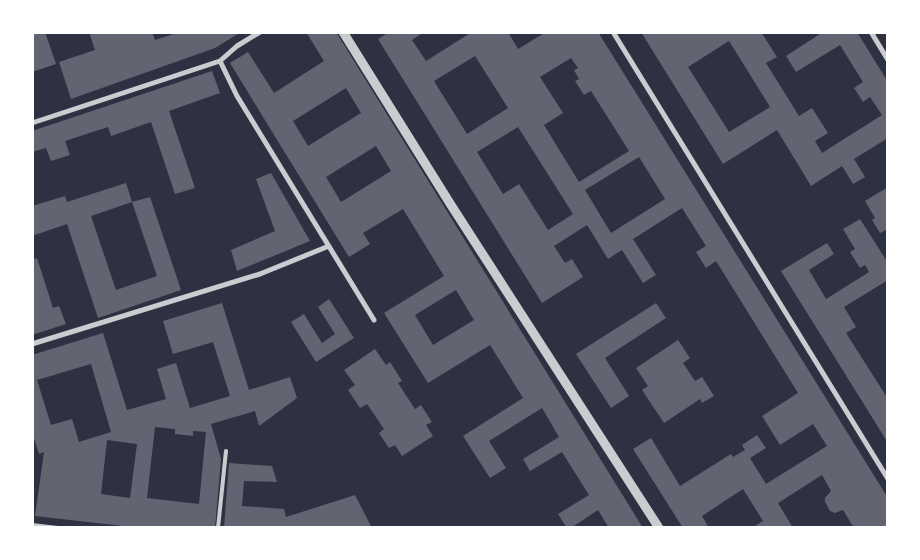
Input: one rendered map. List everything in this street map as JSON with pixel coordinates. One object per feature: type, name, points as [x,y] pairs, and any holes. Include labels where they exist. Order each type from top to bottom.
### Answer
[{"type":"street","points":[[32,123],[220,61],[238,46],[260,32]]},
{"type":"street","points":[[344,32],[451,205],[659,528]]},
{"type":"street","points":[[613,32],[888,480]]},
{"type":"street","points":[[871,32],[888,60]]},
{"type":"street","points":[[220,61],[236,96],[374,320]]},
{"type":"street","points":[[32,344],[260,274],[329,246]]},
{"type":"lane","points":[[218,528],[226,451]]},
{"type":"lane","points":[[32,525],[58,528]]},
{"type":"building","points":[[32,32],[45,32],[56,64],[32,72]]},
{"type":"building","points":[[89,32],[152,32],[155,40],[180,32],[241,32],[215,48],[71,99],[59,62],[95,50]]},
{"type":"building","points":[[306,32],[336,32],[643,528],[609,528],[598,510],[571,528],[567,528],[558,514],[589,495],[562,452],[530,471],[523,459],[559,437],[542,408],[489,441],[506,468],[490,478],[463,436],[523,398],[490,345],[428,383],[384,313],[444,276],[403,209],[363,233],[370,244],[349,257],[230,63],[248,52],[274,93],[324,61]],"holes":[[[346,88],[361,113],[308,146],[293,121]],[[376,146],[391,171],[341,202],[326,177]],[[456,290],[474,320],[433,345],[415,315]]]},
{"type":"building","points":[[389,32],[424,32],[412,40],[426,61],[472,32],[508,32],[518,49],[546,32],[598,32],[888,498],[888,528],[854,528],[843,510],[835,513],[830,511],[825,498],[831,491],[822,475],[778,503],[793,528],[752,528],[763,521],[743,489],[702,516],[709,528],[683,528],[633,449],[651,438],[680,486],[731,454],[733,457],[745,450],[742,445],[757,435],[766,448],[750,458],[766,484],[827,446],[813,424],[780,445],[762,416],[798,393],[716,261],[706,268],[696,252],[706,246],[682,208],[633,239],[656,275],[643,283],[622,250],[608,259],[587,225],[554,246],[565,263],[572,259],[583,277],[542,303],[378,39]],"holes":[[[475,56],[508,108],[467,134],[434,81]],[[571,58],[578,68],[574,70],[579,79],[575,81],[584,95],[591,91],[629,151],[579,182],[544,125],[563,113],[540,77]],[[518,127],[573,214],[548,230],[519,184],[503,194],[477,152]],[[639,157],[665,199],[611,233],[585,190]]]},
{"type":"building","points":[[641,32],[761,32],[777,57],[766,63],[799,116],[812,108],[828,133],[815,141],[822,153],[882,115],[870,97],[863,102],[854,88],[863,82],[840,45],[796,72],[786,56],[823,32],[857,32],[888,82],[888,138],[854,159],[865,177],[853,184],[842,166],[811,186],[777,130],[723,164]],"holes":[[[729,41],[770,107],[729,132],[688,67]]]},
{"type":"building","points":[[212,71],[220,93],[169,111],[195,188],[175,194],[151,122],[111,136],[108,127],[65,141],[70,155],[51,161],[46,148],[32,152],[32,131]]},
{"type":"building","points":[[271,173],[310,241],[237,271],[231,250],[275,231],[256,179]]},
{"type":"building","points":[[126,183],[132,202],[150,197],[181,290],[98,318],[67,224],[32,236],[32,206],[65,196],[67,202]],"holes":[[[132,202],[157,276],[116,290],[91,216]]]},
{"type":"building","points":[[888,187],[888,229],[880,233],[872,220],[875,218],[865,201]]},
{"type":"building","points":[[860,219],[888,263],[888,280],[844,307],[856,327],[846,333],[888,399],[888,443],[781,271],[827,243],[834,254],[809,270],[826,299],[869,272],[865,265],[860,268],[850,252],[855,249],[843,229]]},
{"type":"building","points":[[37,258],[53,308],[59,306],[66,324],[32,335],[32,260]]},
{"type":"building","points":[[329,299],[354,338],[316,362],[291,322],[304,314],[322,343],[335,334],[318,307]]},
{"type":"building","points":[[222,303],[249,390],[290,377],[297,398],[259,426],[255,411],[211,424],[221,459],[215,528],[140,528],[35,516],[44,452],[39,454],[32,432],[32,355],[103,333],[127,410],[166,399],[157,369],[176,363],[190,408],[230,396],[213,342],[173,354],[163,321]],"holes":[[[91,364],[111,432],[79,442],[72,419],[51,425],[37,380]],[[155,427],[175,429],[175,434],[193,436],[193,431],[206,432],[199,504],[147,498]],[[107,440],[137,444],[130,498],[101,494]]]},
{"type":"building","points":[[656,303],[666,318],[605,358],[629,396],[611,408],[576,354]]},
{"type":"building","points":[[678,340],[690,358],[683,363],[695,381],[702,377],[714,396],[702,403],[700,399],[664,423],[642,390],[648,386],[636,368]]},
{"type":"building","points":[[375,349],[386,365],[390,362],[402,381],[398,383],[415,409],[421,405],[432,422],[426,425],[433,436],[402,456],[395,445],[389,448],[379,433],[384,429],[367,404],[360,408],[348,390],[355,385],[344,370]]},
{"type":"building","points":[[229,463],[272,466],[277,482],[244,481],[242,506],[284,509],[286,517],[355,495],[372,528],[224,528]]}]
